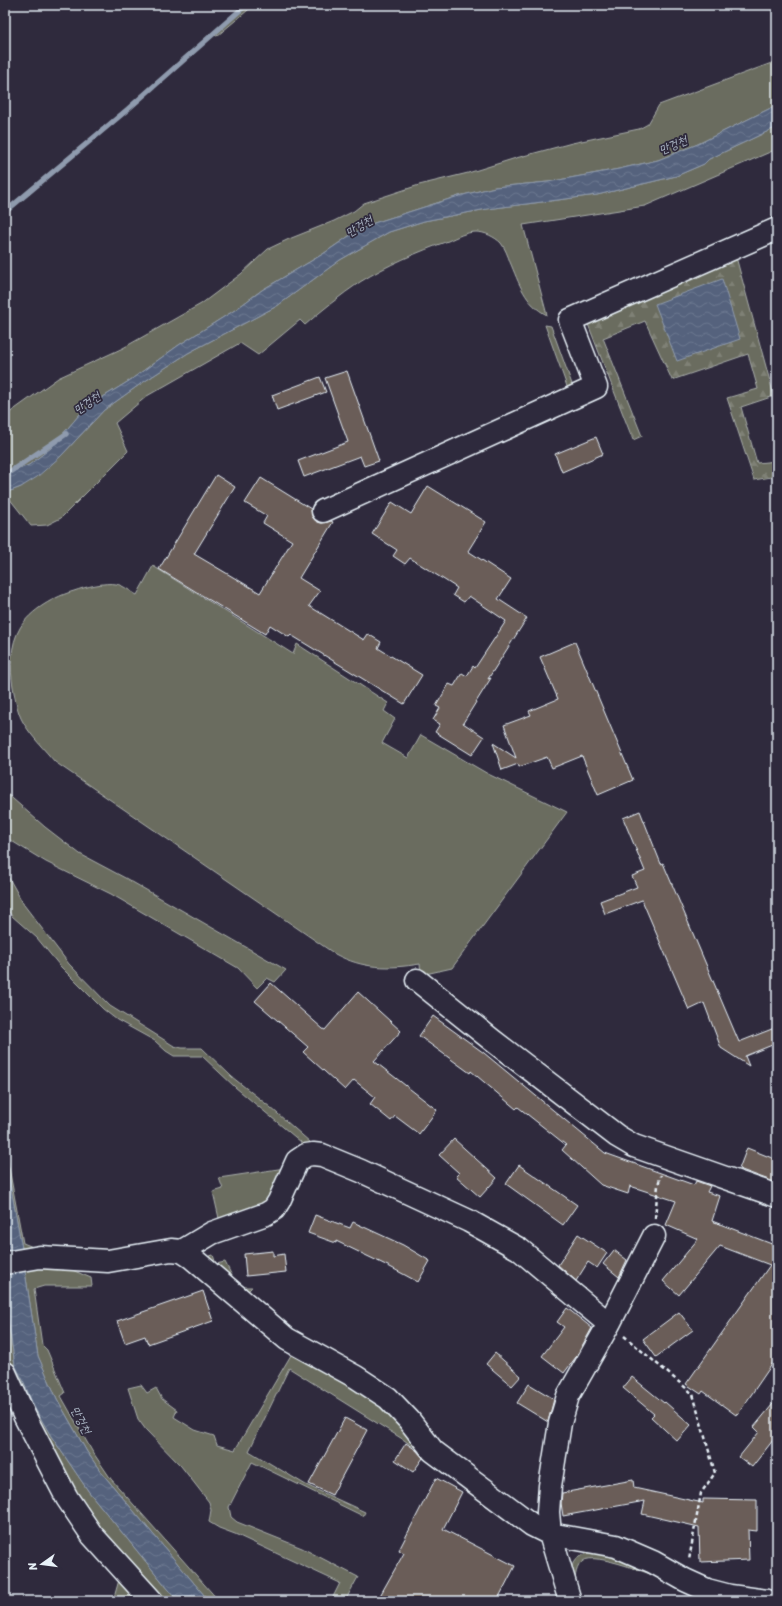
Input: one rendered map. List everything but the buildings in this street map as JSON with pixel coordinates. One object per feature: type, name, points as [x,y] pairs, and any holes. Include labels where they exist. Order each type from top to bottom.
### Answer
[{"type":"street","points":[[323,511],[596,387],[570,320],[777,229]]},
{"type":"street","points":[[417,980],[608,1130],[634,1146],[777,1196]]},
{"type":"street","points":[[182,1251],[212,1233],[266,1214],[274,1209],[297,1161],[306,1155],[318,1155],[361,1171],[469,1221],[520,1249],[609,1324]]},
{"type":"street","points":[[570,1601],[550,1534],[548,1512],[560,1423],[568,1396],[609,1324],[654,1236]]},
{"type":"street","points":[[5,1263],[40,1257],[108,1262],[171,1250],[182,1251],[191,1256],[287,1339],[356,1377],[388,1398],[409,1420],[433,1451],[532,1525],[550,1534],[616,1546],[653,1562],[707,1590],[730,1596],[767,1601]]},
{"type":"street","points":[[5,1373],[24,1417],[67,1498],[92,1535],[152,1601]]},
{"type":"path","points":[[654,1236],[658,1185],[667,1158]]},
{"type":"path","points":[[609,1324],[693,1394],[715,1474],[701,1493],[686,1580]]},
{"type":"green space","points":[[248,5],[254,5],[217,36],[214,35]]},
{"type":"green space","points":[[777,61],[777,105],[698,144],[658,160],[619,169],[548,182],[495,187],[459,196],[374,223],[352,234],[323,254],[262,290],[235,310],[179,345],[129,381],[95,402],[80,414],[51,448],[29,465],[14,471],[5,472],[5,416],[58,378],[123,348],[201,304],[241,274],[268,249],[334,221],[354,211],[364,203],[419,185],[468,173],[572,143],[639,129],[648,124],[659,105]]},
{"type":"green space","points":[[777,127],[777,149],[645,206],[523,225],[547,315],[533,305],[528,299],[516,278],[501,243],[493,237],[483,233],[472,232],[465,234],[403,259],[370,276],[339,297],[305,325],[300,320],[258,355],[240,343],[147,396],[115,423],[128,451],[61,518],[47,525],[31,526],[5,493],[21,487],[61,456],[104,410],[139,385],[188,353],[277,306],[340,260],[389,232],[424,221],[487,209],[597,195],[676,176],[704,164],[709,159]]},
{"type":"green space","points":[[736,257],[774,396],[741,407],[757,463],[777,461],[777,476],[754,480],[727,398],[758,389],[748,354],[672,380],[645,321],[603,338],[642,436],[633,440],[586,319]]},
{"type":"green space","points":[[545,325],[551,326],[573,387],[569,392]]},
{"type":"green space","points":[[153,566],[293,654],[297,644],[388,703],[384,711],[395,719],[382,743],[408,758],[421,735],[488,774],[567,812],[452,968],[421,975],[420,964],[398,967],[366,965],[356,963],[335,954],[55,762],[30,732],[23,722],[18,709],[11,672],[14,642],[24,621],[52,600],[67,593],[89,586],[116,584],[137,595]]},
{"type":"green space","points":[[5,792],[45,827],[80,854],[127,879],[286,970],[275,982],[267,978],[257,988],[238,968],[111,894],[46,862],[5,837]]},
{"type":"green space","points":[[5,871],[24,905],[69,964],[110,1006],[174,1046],[182,1048],[202,1048],[232,1077],[270,1107],[310,1142],[306,1151],[275,1200],[221,1227],[213,1192],[223,1189],[219,1178],[285,1168],[301,1146],[301,1142],[235,1087],[202,1056],[174,1056],[155,1041],[117,1020],[103,1009],[60,966],[37,938],[12,916],[5,907]]},
{"type":"green space","points":[[5,1146],[23,1243],[33,1247],[23,1254],[5,1156]]},
{"type":"green space","points":[[213,1255],[216,1264],[225,1262],[235,1282],[245,1287],[252,1287],[242,1297],[204,1258]]},
{"type":"green space","points":[[24,1265],[65,1267],[91,1278],[92,1286],[44,1286],[34,1289],[42,1345],[47,1350],[65,1393],[61,1396],[92,1451],[111,1479],[219,1601],[209,1601],[101,1472],[87,1452],[57,1399],[38,1356]]},
{"type":"green space","points":[[5,1299],[15,1365],[34,1407],[51,1436],[89,1492],[178,1601],[155,1601],[94,1533],[5,1365]]},
{"type":"green space","points":[[294,1350],[384,1405],[422,1453],[404,1440],[289,1368],[249,1451],[306,1485],[365,1512],[363,1516],[252,1462],[229,1507],[231,1517],[237,1522],[302,1548],[358,1577],[345,1601],[331,1601],[340,1583],[219,1528],[209,1522],[211,1510],[209,1502],[181,1466],[146,1430],[138,1419],[128,1388],[141,1385],[147,1393],[156,1388],[162,1399],[177,1410],[174,1417],[195,1430],[214,1436],[217,1445],[235,1450]]},
{"type":"green space","points":[[592,1552],[613,1556],[669,1581],[625,1565],[599,1559],[590,1559],[583,1561],[577,1568],[575,1584],[572,1572],[573,1563],[580,1556]]},
{"type":"green space","points":[[121,1573],[146,1601],[113,1601]]},
{"type":"water","points":[[777,105],[777,127],[709,159],[704,164],[676,176],[597,195],[487,209],[424,221],[389,232],[340,260],[277,306],[188,353],[139,385],[104,410],[61,456],[37,477],[21,487],[5,493],[5,472],[14,471],[29,465],[51,448],[80,414],[95,402],[129,381],[179,345],[235,310],[262,290],[323,254],[352,234],[374,223],[459,196],[495,187],[548,182],[658,160],[698,144]]},
{"type":"water","points":[[722,279],[740,339],[677,361],[655,304]]},
{"type":"water","points":[[5,1156],[23,1254],[5,1258]]},
{"type":"water","points":[[24,1265],[38,1356],[57,1399],[87,1452],[101,1472],[209,1601],[178,1601],[89,1492],[51,1436],[34,1407],[15,1365],[5,1299],[5,1269]]},
{"type":"waterway","points":[[5,212],[128,109],[246,5]]},
{"type":"waterway","name":"만겅천","points":[[5,475],[66,434]]}]
